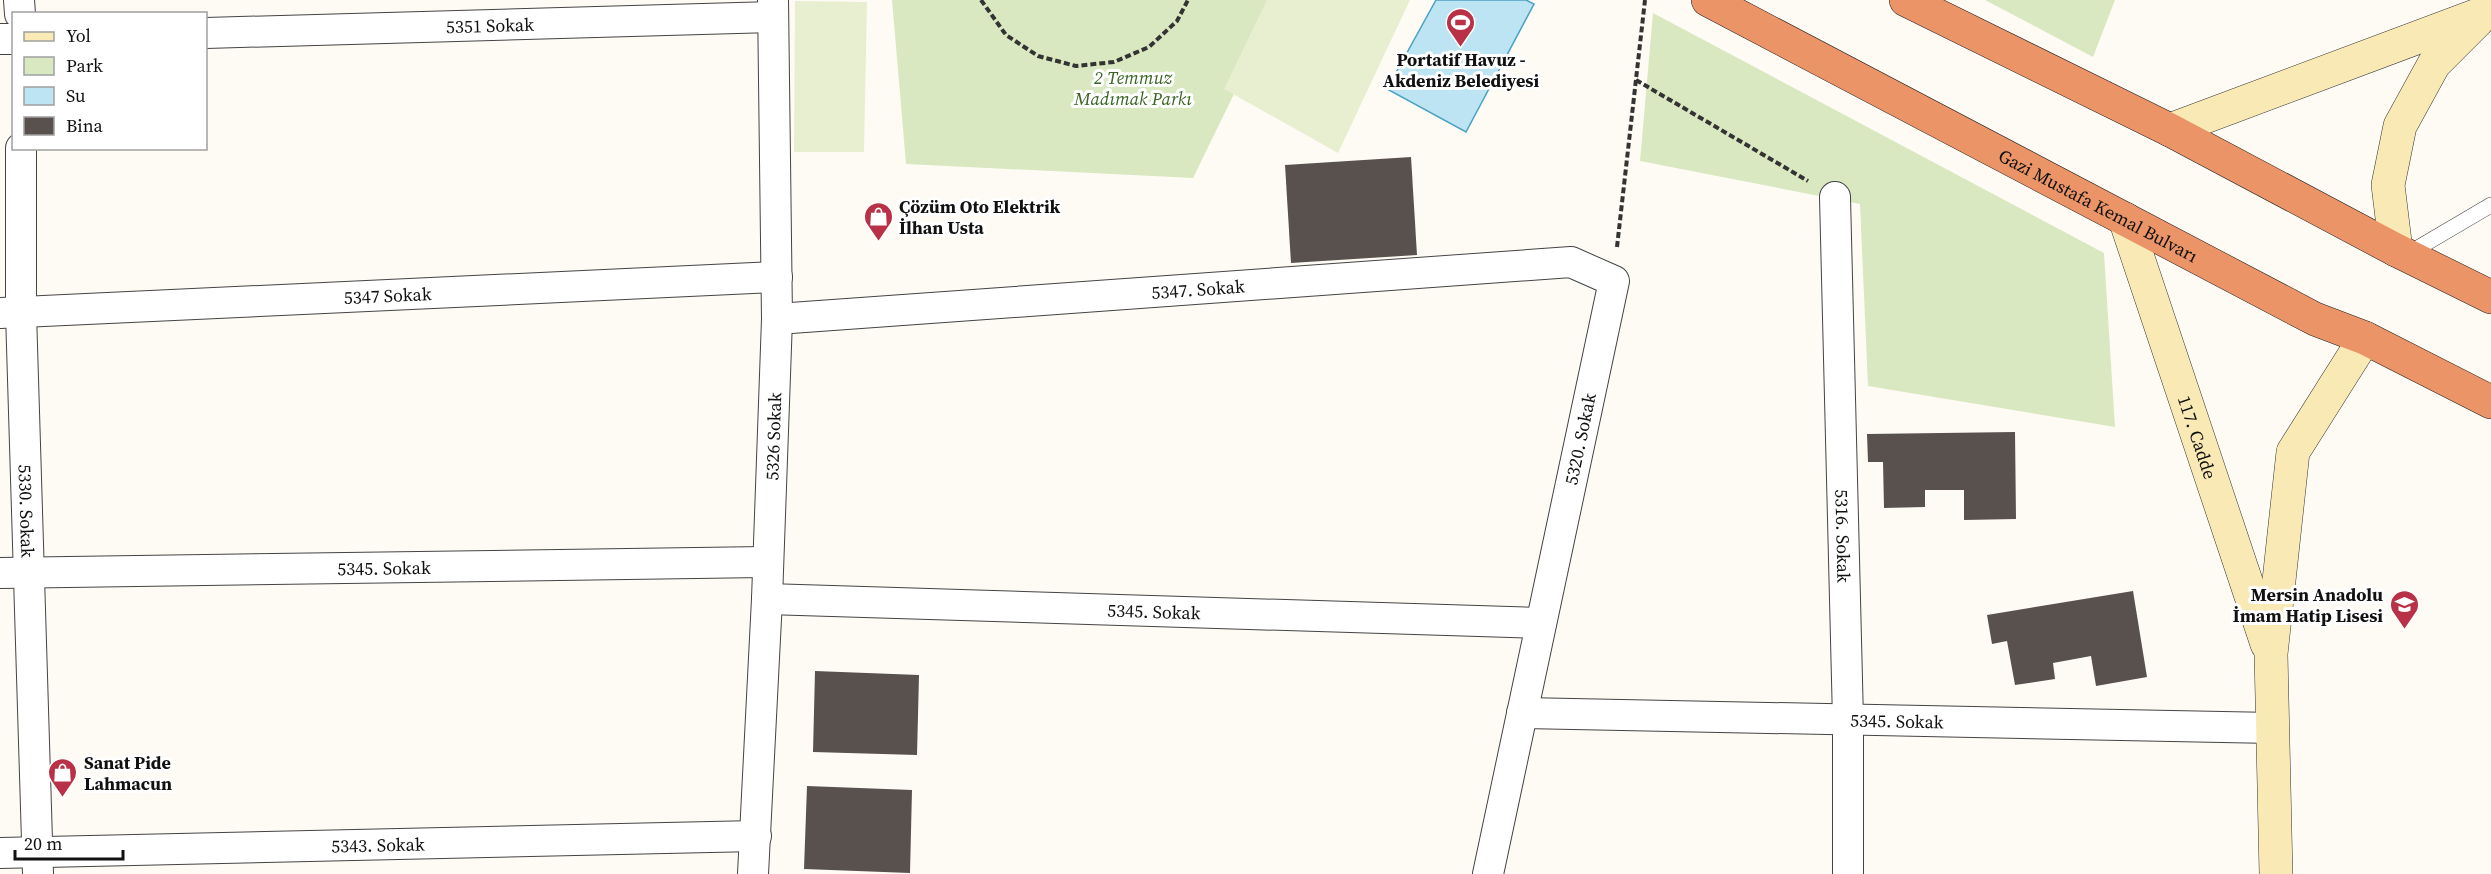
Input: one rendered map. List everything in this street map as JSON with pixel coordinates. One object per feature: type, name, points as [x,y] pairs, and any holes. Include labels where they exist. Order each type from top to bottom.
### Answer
[{"type":"highway","name":"Gazi Mustafa Kemal Bulvarı","points":[[1708,0],[2315,319],[2365,338],[2491,402]]},
{"type":"highway","points":[[1906,0],[2170,130],[2401,253],[2491,297]]},
{"type":"street","name":"5351 Sokak","points":[[207,33],[773,8]]},
{"type":"street","name":"5326 Sokak","points":[[753,874],[767,599],[777,319],[773,8]]},
{"type":"street","points":[[2170,130],[2488,11]]},
{"type":"street","points":[[2401,253],[2388,185],[2400,126],[2434,64],[2488,11]]},
{"type":"street","name":"5330. Sokak","points":[[21,150],[10,313],[30,573],[37,863]]},
{"type":"street","name":"5316. Sokak","points":[[1835,197],[1848,720],[1848,874]]},
{"type":"street","name":"117. Cadde","points":[[2125,219],[2271,654]]},
{"type":"street","name":"5347. Sokak","points":[[777,319],[1571,262],[1614,281]]},
{"type":"street","name":"5347 Sokak","points":[[10,313],[777,277]]},
{"type":"street","name":"5320. Sokak","points":[[1488,874],[1614,281]]},
{"type":"street","name":"117. Cadde","points":[[2276,874],[2271,654],[2293,452],[2365,338]]},
{"type":"street","name":"5345. Sokak","points":[[0,573],[768,562]]},
{"type":"street","name":"5345. Sokak","points":[[767,599],[1541,623]]},
{"type":"street","name":"5345. Sokak","points":[[1522,713],[2273,728]]},
{"type":"street","name":"5343. Sokak","points":[[0,853],[37,863],[756,836]]},
{"type":"lane","points":[[2401,253],[2491,205]]},
{"type":"path","points":[[981,0],[1006,35],[1038,56],[1076,66],[1114,62],[1149,47],[1177,21],[1188,0]]},
{"type":"path","points":[[1614,281],[1645,0]]},
{"type":"path","points":[[1636,80],[1835,197]]},
{"type":"green space","name":"2 Temmuz Madımak Parkı","points":[[892,0],[1280,0],[1193,178],[906,164]]},
{"type":"green space","points":[[1267,0],[1410,0],[1338,153],[1224,89]]},
{"type":"green space","points":[[1985,0],[2115,0],[2093,57]]},
{"type":"green space","points":[[795,1],[867,2],[864,152],[794,152]]},
{"type":"green space","points":[[1653,13],[2104,253],[2115,427],[1868,386],[1860,204],[1640,161]]},
{"type":"water","name":"Portatif Havuz - Akdeniz Belediyesi","points":[[1436,0],[1526,0],[1534,4],[1466,132],[1387,89]]},
{"type":"building","points":[[1411,157],[1417,255],[1291,263],[1285,165]]},
{"type":"building","points":[[2015,432],[2016,519],[1964,520],[1964,490],[1925,490],[1925,507],[1884,508],[1883,462],[1868,462],[1867,434]]},
{"type":"building","points":[[2133,591],[2147,677],[2096,686],[2091,656],[2053,663],[2055,679],[2015,685],[2007,641],[1992,644],[1987,615]]},
{"type":"building","points":[[815,671],[919,675],[917,755],[813,752]]},
{"type":"building","points":[[807,786],[912,790],[910,873],[804,869]]},
{"type":"place","name":"Portatif Havuz - Akdeniz Belediyesi","points":[[1461,48]]},
{"type":"place","name":"Çözüm Oto Elektrik İlhan Usta","points":[[878,242]]},
{"type":"place","name":"Mersin Anadolu İmam Hatip Lisesi","points":[[2404,630]]},
{"type":"place","name":"Sanat Pide Lahmacun","points":[[63,798]]}]
